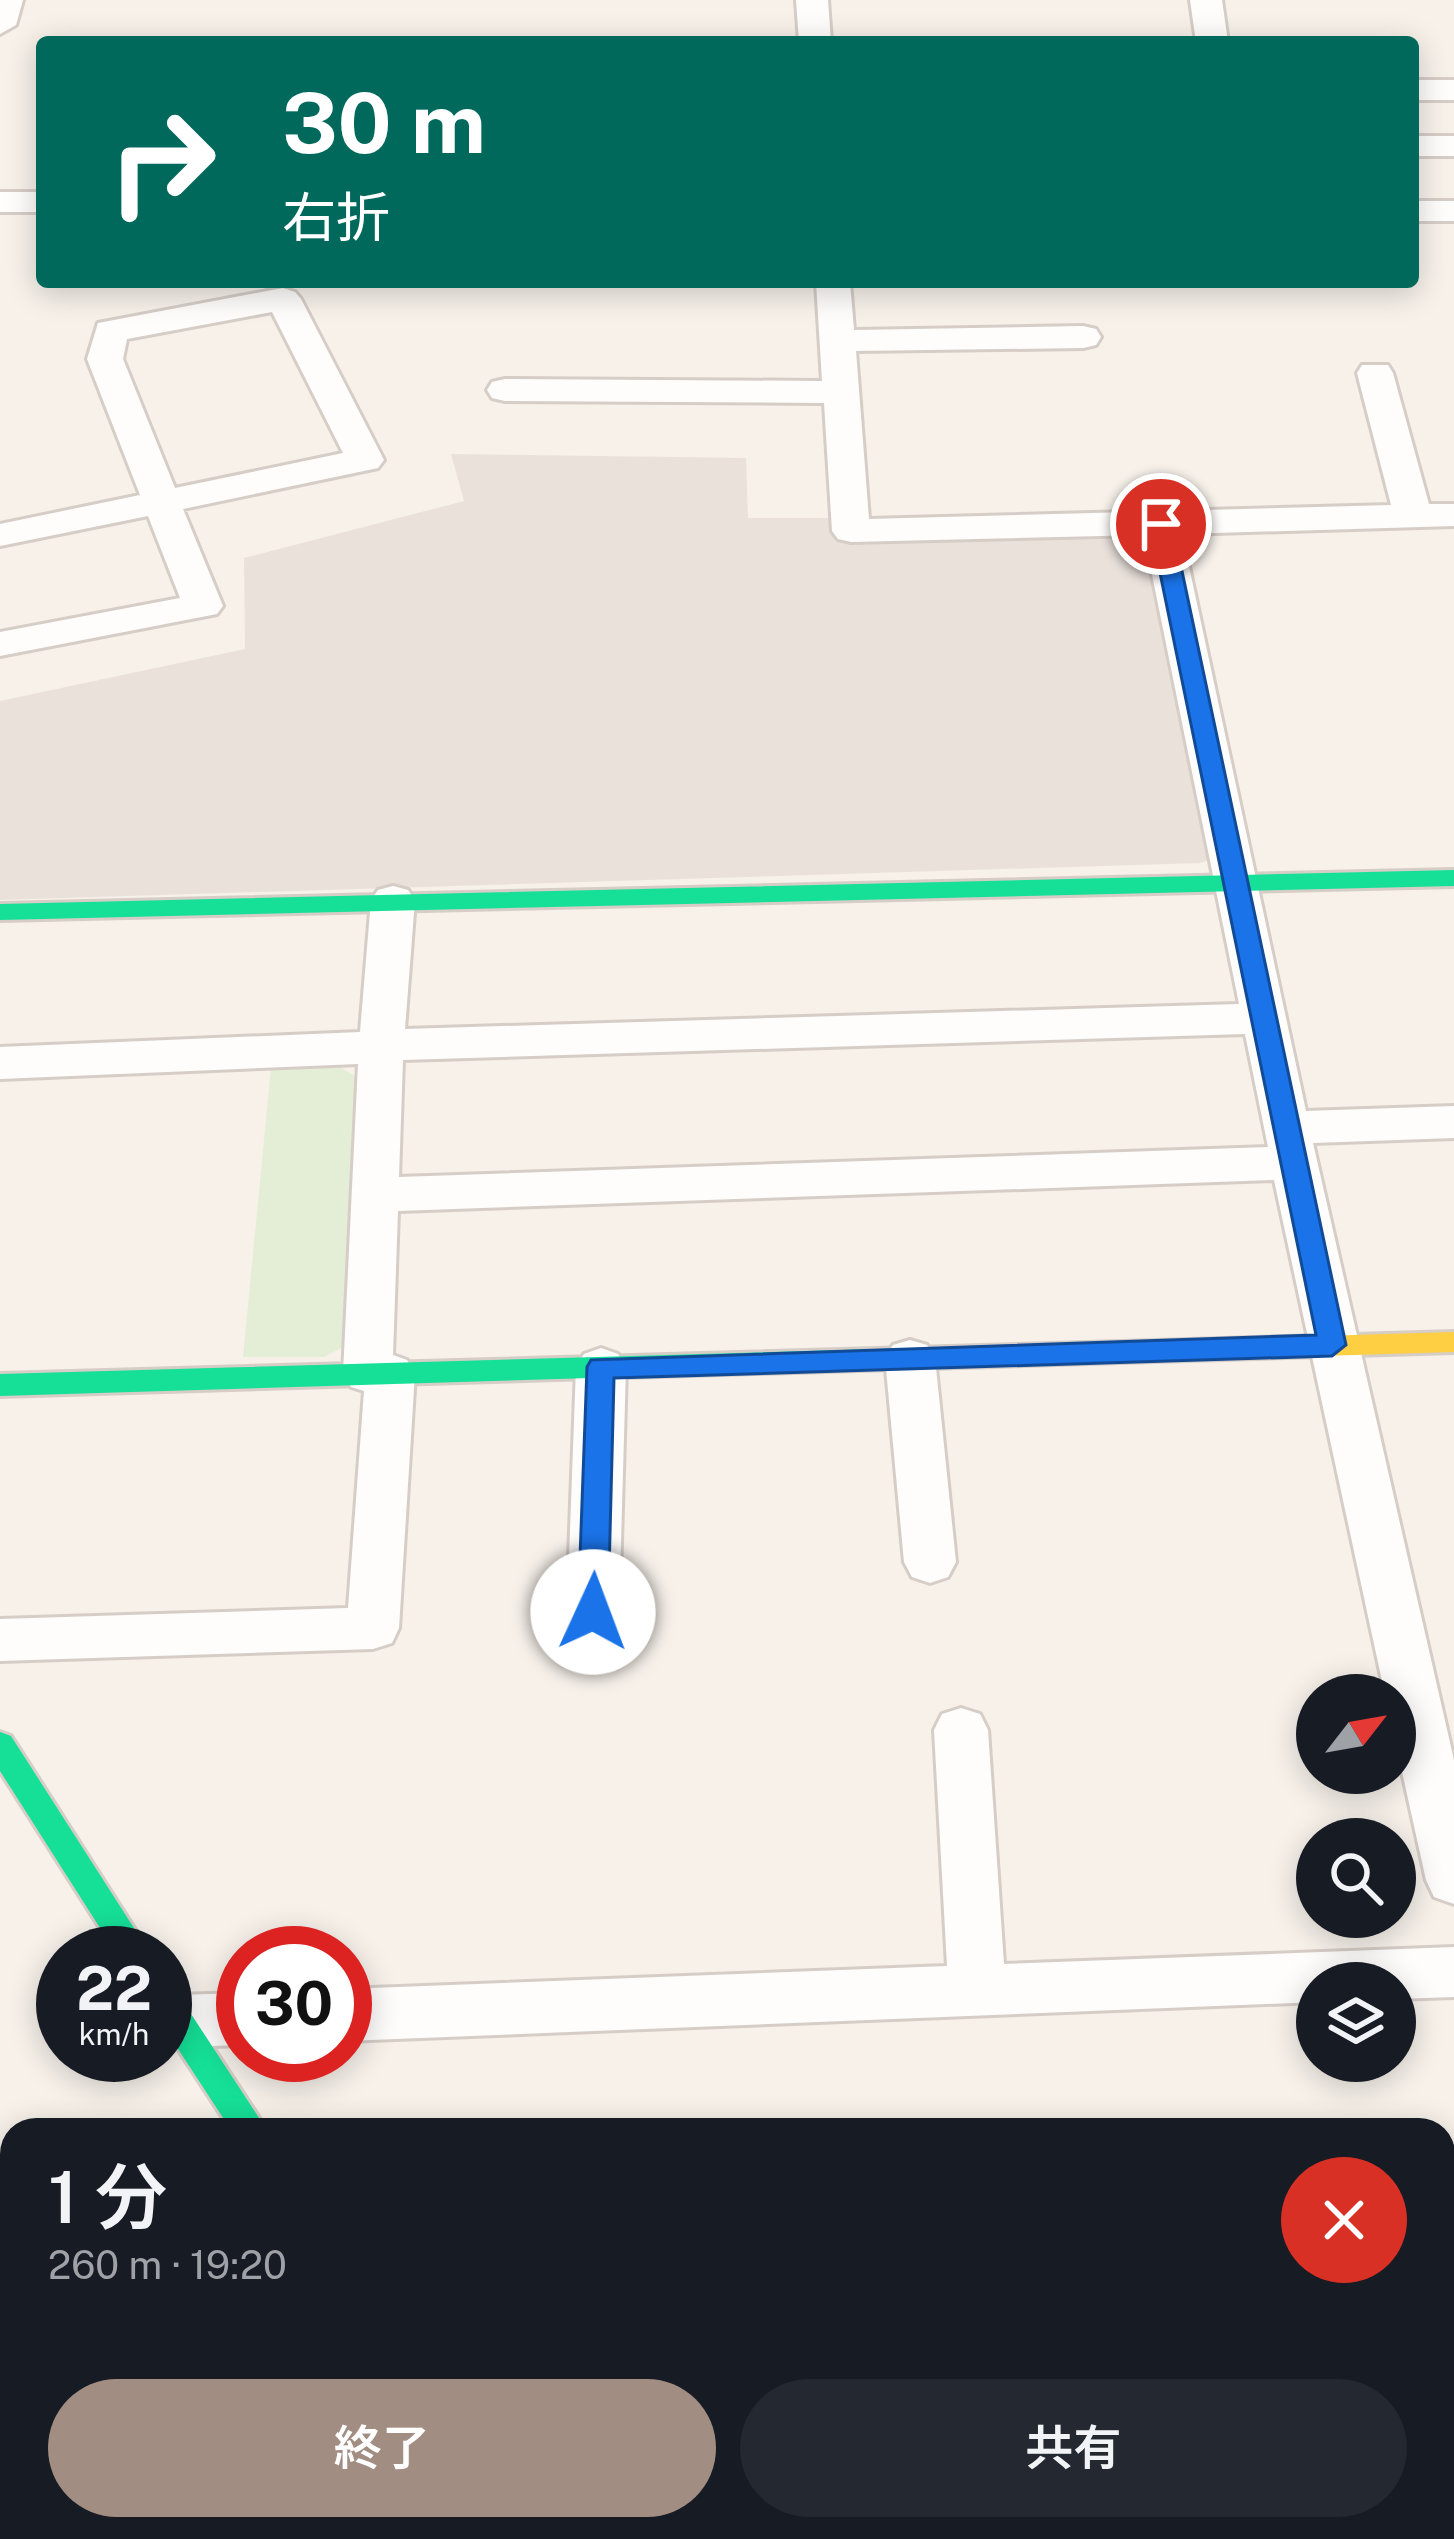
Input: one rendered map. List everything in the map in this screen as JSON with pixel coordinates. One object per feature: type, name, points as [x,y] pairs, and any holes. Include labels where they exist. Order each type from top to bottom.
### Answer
[{"type":"street","points":[[0,25],[7,0]]},
{"type":"street","points":[[812,0],[815,36]]},
{"type":"street","points":[[1206,0],[1211,36]]},
{"type":"street","points":[[1419,90],[1454,90]]},
{"type":"street","points":[[1419,146],[1454,146]]},
{"type":"street","points":[[0,202],[36,202]]},
{"type":"street","points":[[1419,211],[1454,211]]},
{"type":"street","points":[[833,288],[851,531],[1454,515]]},
{"type":"street","points":[[0,535],[163,501],[365,460],[283,299],[111,332],[105,359],[163,501],[203,606],[0,644]]},
{"type":"street","points":[[837,341],[1083,337]]},
{"type":"street","points":[[1375,373],[1413,516]]},
{"type":"street","points":[[505,390],[841,392]]},
{"type":"street","points":[[1161,524],[1332,1345],[1454,1880]]},
{"type":"street","points":[[0,912],[1454,878]]},
{"type":"street","points":[[0,1640],[373,1628],[381,1045],[393,900]]},
{"type":"street","points":[[0,1064],[338,1052],[381,1045],[1266,1018]]},
{"type":"street","points":[[378,1195],[1292,1146],[1454,1122]]},
{"type":"street","points":[[0,1385],[1454,1342]]},
{"type":"street","points":[[910,1358],[930,1562]]},
{"type":"street","points":[[593,1612],[601,1367]]},
{"type":"street","points":[[961,1730],[976,1990]]},
{"type":"street","points":[[2,1755],[116,1926]]},
{"type":"street","points":[[372,2014],[1454,1972]]},
{"type":"street","points":[[192,2042],[242,2118]]},
{"type":"shaded area","points":[[451,454],[746,458],[748,518],[833,518],[835,541],[1147,533],[1214,858],[1200,863],[0,900],[0,701],[245,649],[244,558],[464,501]]},
{"type":"green space","points":[[337,1065],[358,1078],[349,1344],[324,1357],[243,1357],[271,1068]]},
{"type":"traffic: fast","points":[[0,912],[1454,878]]},
{"type":"traffic: fast","points":[[0,1385],[1121,1352]]},
{"type":"traffic: fast","points":[[0,1745],[117,1926]]},
{"type":"traffic: fast","points":[[192,2042],[242,2118]]},
{"type":"traffic: slow","points":[[1121,1352],[1454,1342]]},
{"type":"route","points":[[593,1612],[601,1367],[1332,1345],[1161,524]]}]
